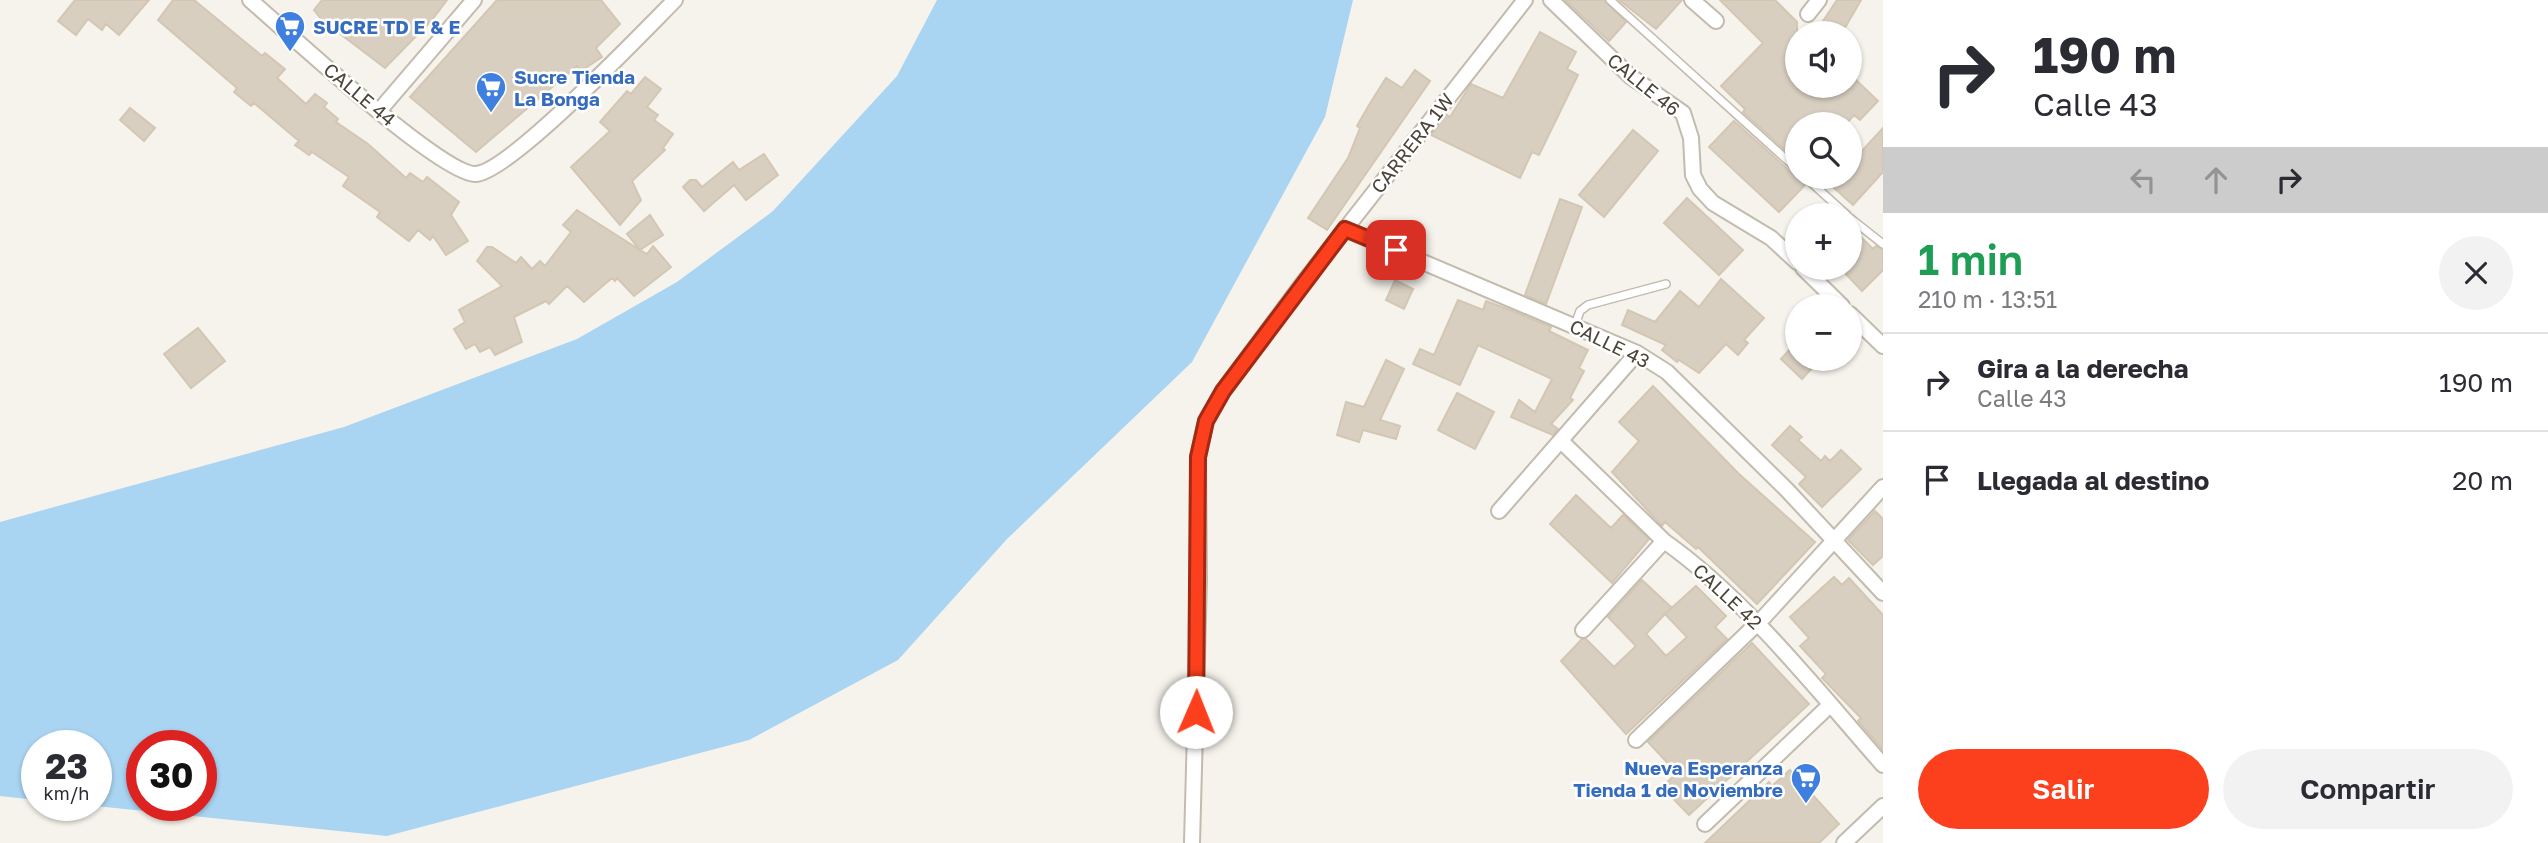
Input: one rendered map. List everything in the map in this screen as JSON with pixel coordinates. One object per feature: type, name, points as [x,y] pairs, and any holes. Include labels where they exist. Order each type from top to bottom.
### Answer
[{"type":"street","name":"CALLE 44","points":[[250,0],[379,111],[448,164],[463,173],[478,174],[502,161],[586,89],[675,0]]},
{"type":"street","points":[[379,111],[474,0]]},
{"type":"street","name":"CARRERA 1W","points":[[1192,843],[1200,439],[1223,391],[1345,229],[1525,0]]},
{"type":"street","name":"CALLE 46","points":[[1551,0],[1630,76],[1683,113],[1691,138],[1693,175],[1700,189],[1713,203],[1771,238],[1785,251]]},
{"type":"street","points":[[1692,0],[1716,21]]},
{"type":"street","points":[[1808,15],[1819,0]]},
{"type":"street","name":"CALLE 43","points":[[1345,229],[1575,325],[1637,353],[1667,372],[1883,593]]},
{"type":"street","points":[[1815,280],[1830,294]]},
{"type":"street","points":[[1862,326],[1883,346]]},
{"type":"street","points":[[1499,511],[1637,353]]},
{"type":"street","name":"CALLE 42","points":[[1561,441],[1664,541],[1758,623],[1883,765]]},
{"type":"street","points":[[1636,740],[1758,623],[1883,486]]},
{"type":"street","points":[[1583,630],[1664,541]]},
{"type":"street","points":[[1705,824],[1830,705]]},
{"type":"street","points":[[1844,843],[1883,806]]},
{"type":"lane","points":[[1610,0],[1785,158]]},
{"type":"lane","points":[[1818,189],[1834,203]]},
{"type":"lane","points":[[1862,227],[1883,244]]},
{"type":"lane","points":[[1575,325],[1580,311],[1588,305],[1666,284]]},
{"type":"water","points":[[937,0],[1353,0],[1325,117],[1192,362],[1007,539],[898,660],[749,740],[387,836],[217,818],[217,730],[126,730],[126,809],[112,808],[112,730],[21,730],[21,798],[0,796],[0,522],[344,427],[577,339],[677,282],[773,211],[897,76]]},
{"type":"building","points":[[75,0],[149,0],[119,35],[106,24],[102,30],[88,19],[76,35],[58,21]]},
{"type":"building","points":[[173,0],[194,0],[262,56],[265,53],[285,69],[277,78],[306,104],[315,94],[327,103],[324,107],[338,119],[336,122],[368,144],[406,178],[410,173],[423,182],[427,177],[459,202],[451,215],[468,241],[446,255],[433,236],[430,240],[418,230],[409,241],[377,217],[380,212],[343,186],[349,177],[312,152],[309,155],[295,145],[299,141],[254,103],[251,106],[234,92],[237,88],[158,20]]},
{"type":"building","points":[[322,0],[447,0],[431,21],[385,68],[322,20],[314,10]]},
{"type":"building","points":[[497,0],[601,0],[620,24],[596,48],[602,57],[581,71],[577,66],[476,152],[410,97]]},
{"type":"building","points":[[1565,0],[1604,0],[1626,22],[1609,41]]},
{"type":"building","points":[[1619,0],[1682,0],[1656,29]]},
{"type":"building","points":[[1720,0],[1775,0],[1796,21],[1785,21],[1785,98],[1862,98],[1862,86],[1878,101],[1862,118],[1862,112],[1785,112],[1785,150],[1743,112],[1745,109],[1721,86],[1763,43]]},
{"type":"building","points":[[1837,0],[1861,0],[1849,21],[1823,21]]},
{"type":"building","points":[[1540,32],[1576,52],[1567,69],[1578,75],[1539,155],[1532,152],[1520,178],[1431,135],[1447,115],[1450,117],[1471,84],[1503,98]]},
{"type":"building","points":[[1415,70],[1430,81],[1327,230],[1308,218],[1348,158],[1360,128],[1357,126],[1386,78],[1402,88]]},
{"type":"building","points":[[645,77],[661,89],[647,107],[658,115],[654,120],[673,134],[663,148],[665,150],[632,181],[641,200],[620,225],[571,167],[610,131],[600,122],[627,91],[631,94]]},
{"type":"building","points":[[130,108],[155,128],[144,141],[120,120]]},
{"type":"building","points":[[1734,121],[1785,167],[1785,189],[1801,189],[1779,212],[1709,147]]},
{"type":"building","points":[[1883,128],[1883,172],[1855,203],[1851,203],[1835,189],[1862,189],[1862,151]]},
{"type":"building","points":[[1633,130],[1658,151],[1604,217],[1579,195]]},
{"type":"building","points":[[764,154],[778,175],[746,200],[734,185],[704,211],[683,187],[690,180],[696,180],[702,187],[733,162],[739,170]]},
{"type":"building","points":[[1687,198],[1743,250],[1719,275],[1664,223]]},
{"type":"building","points":[[1560,199],[1582,207],[1546,304],[1525,295]]},
{"type":"building","points":[[577,210],[647,254],[653,246],[671,267],[634,296],[617,278],[615,281],[612,278],[584,302],[567,286],[549,304],[546,301],[514,317],[522,342],[495,355],[490,347],[480,352],[475,344],[466,349],[454,329],[465,322],[459,310],[502,286],[477,261],[487,247],[492,247],[516,263],[521,257],[532,269],[540,261],[545,266],[571,232],[563,225]]},
{"type":"building","points":[[650,215],[663,235],[640,250],[627,234]]},
{"type":"building","points":[[1862,238],[1873,249],[1876,246],[1883,250],[1883,270],[1862,291],[1851,280],[1862,280]]},
{"type":"building","points":[[1721,279],[1764,318],[1744,340],[1748,343],[1738,355],[1726,344],[1699,373],[1679,360],[1677,362],[1662,350],[1666,345],[1622,325],[1628,310],[1655,322],[1680,291],[1699,307]]},
{"type":"building","points":[[1395,280],[1413,289],[1404,309],[1386,300]]},
{"type":"building","points":[[1458,300],[1483,310],[1486,301],[1510,310],[1551,327],[1549,331],[1588,350],[1579,368],[1584,371],[1570,398],[1573,400],[1551,424],[1558,429],[1553,435],[1511,417],[1519,400],[1535,412],[1552,379],[1478,345],[1460,385],[1413,364],[1420,349],[1434,355]]},
{"type":"building","points":[[198,328],[225,361],[191,388],[164,354]]},
{"type":"building","points":[[1386,360],[1404,369],[1380,420],[1400,426],[1396,439],[1363,430],[1359,442],[1337,435],[1346,402],[1364,407]]},
{"type":"building","points":[[1794,371],[1809,371],[1802,379]]},
{"type":"building","points":[[1653,386],[1739,474],[1815,542],[1757,604],[1698,547],[1696,549],[1665,522],[1662,526],[1612,472],[1639,441],[1619,422]]},
{"type":"building","points":[[1457,393],[1494,412],[1475,449],[1438,430]]},
{"type":"building","points":[[1790,426],[1802,437],[1798,440],[1821,461],[1825,456],[1830,461],[1841,450],[1861,469],[1822,507],[1799,484],[1806,477],[1772,445]]},
{"type":"building","points":[[1576,495],[1611,528],[1623,515],[1649,539],[1612,583],[1550,524]]},
{"type":"building","points":[[1875,511],[1883,519],[1883,556],[1873,565],[1848,540]]},
{"type":"building","points":[[1834,577],[1842,585],[1849,578],[1883,615],[1883,750],[1858,721],[1861,718],[1822,678],[1826,674],[1800,646],[1809,638],[1790,617]]},
{"type":"building","points":[[1642,580],[1672,608],[1696,586],[1726,616],[1715,627],[1727,639],[1626,734],[1561,661],[1582,639],[1586,639],[1614,667],[1636,646],[1608,617]],"holes":[[[1665,614],[1687,637],[1666,656],[1646,634]]]},
{"type":"building","points":[[1752,643],[1809,704],[1689,815],[1662,787],[1677,773],[1648,742]]},
{"type":"building","points":[[1790,770],[1839,824],[1819,843],[1705,843],[1769,782],[1772,786]]},
{"type":"place","name":"SUCRE TD E & E","points":[[290,53]]},
{"type":"place","name":"Sucre Tienda La Bonga","points":[[491,114]]},
{"type":"place","name":"Nueva Esperanza Tienda 1 de Noviembre","points":[[1806,805]]},
{"type":"route","points":[[1196,712],[1198,457],[1206,421],[1223,391],[1345,229],[1396,250]]}]
